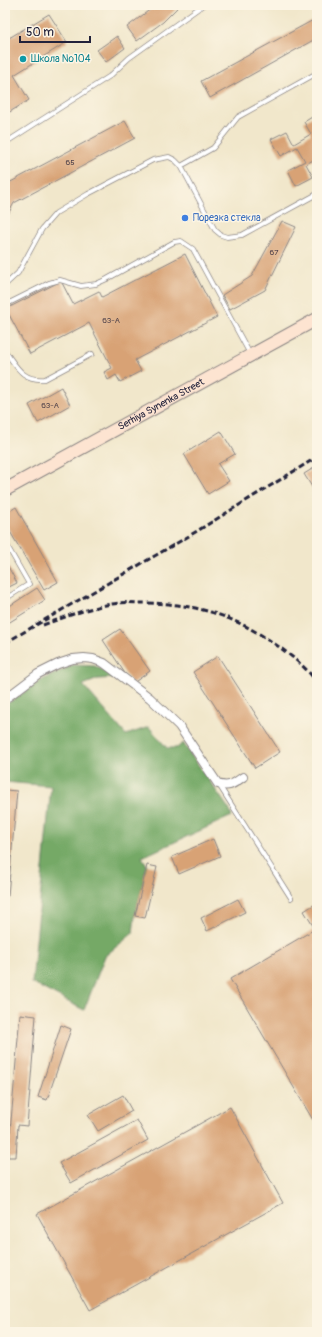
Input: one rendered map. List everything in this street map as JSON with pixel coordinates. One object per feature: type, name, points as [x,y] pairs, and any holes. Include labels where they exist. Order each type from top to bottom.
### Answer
[{"type":"street","name":"Serhiya Synenka Street","points":[[6,487],[317,319]]},
{"type":"street","points":[[5,699],[38,674],[58,664],[73,659],[93,659],[104,663],[150,698],[179,726],[218,784],[229,786],[243,777]]},
{"type":"lane","points":[[5,143],[110,76],[129,58],[202,5]]},
{"type":"lane","points":[[181,166],[213,148],[238,117],[317,72]]},
{"type":"lane","points":[[5,285],[18,273],[42,229],[56,213],[88,194],[153,160],[169,157],[181,166],[215,230],[220,235],[227,237],[242,235],[317,194]]},
{"type":"lane","points":[[5,305],[50,283],[60,280],[81,286],[96,284],[174,242],[182,241],[193,249],[250,355]]},
{"type":"lane","points":[[5,351],[22,374],[37,380],[45,379],[92,354]]},
{"type":"lane","points":[[5,542],[29,584],[5,599]]},
{"type":"lane","points":[[218,784],[291,898]]},
{"type":"green space","points":[[73,665],[95,666],[118,678],[98,679],[83,685],[126,735],[149,727],[167,748],[177,748],[183,743],[229,809],[232,816],[142,857],[147,865],[135,916],[133,933],[105,956],[84,1010],[32,983],[51,786],[5,782],[5,705],[42,680]]},
{"type":"building","points":[[156,5],[180,5],[163,22],[137,41],[127,27]]},
{"type":"building","name":"Школа №104","points":[[49,14],[67,42],[14,75],[29,100],[8,113],[5,109],[5,33],[9,38]]},
{"type":"building","points":[[317,18],[317,38],[210,98],[201,81]]},
{"type":"building","points":[[117,36],[125,48],[106,62],[97,50]]},
{"type":"building","points":[[317,114],[317,135],[313,138],[317,145],[317,158],[306,164],[313,177],[296,186],[288,170],[305,161],[297,147],[281,156],[271,139],[287,131],[294,144],[311,134],[304,122]]},
{"type":"building","points":[[125,121],[135,138],[14,203],[5,220],[5,185]]},
{"type":"building","points":[[282,221],[296,227],[265,290],[230,309],[222,295],[252,276]]},
{"type":"building","points":[[185,254],[217,317],[135,360],[141,371],[120,382],[116,375],[108,380],[104,372],[112,368],[89,323],[30,354],[6,309],[61,281],[73,304],[99,291],[102,297]]},
{"type":"building","points":[[61,387],[70,405],[38,423],[29,405]]},
{"type":"building","points":[[221,431],[235,454],[218,464],[229,481],[208,494],[184,454]]},
{"type":"building","points":[[317,466],[317,495],[304,474]]},
{"type":"building","points":[[16,507],[58,582],[44,590],[5,523],[5,514]]},
{"type":"building","points":[[5,561],[17,583],[5,589]]},
{"type":"building","points":[[37,588],[45,600],[5,625],[5,609]]},
{"type":"building","points":[[120,629],[150,671],[132,684],[103,640]]},
{"type":"building","points":[[218,656],[280,752],[255,768],[193,672]]},
{"type":"building","points":[[5,790],[17,791],[8,896],[5,896]]},
{"type":"building","points":[[213,839],[220,856],[179,874],[172,857]]},
{"type":"building","points":[[147,865],[157,867],[145,918],[135,916]]},
{"type":"building","points":[[238,899],[245,912],[207,931],[201,918]]},
{"type":"building","points":[[317,903],[317,1118],[313,1120],[230,979],[315,929],[304,911]]},
{"type":"building","points":[[20,1014],[36,1016],[27,1126],[18,1125],[16,1157],[8,1157]]},
{"type":"building","points":[[61,1025],[71,1029],[47,1100],[38,1097]]},
{"type":"building","points":[[123,1095],[132,1111],[98,1131],[88,1115]]},
{"type":"building","points":[[230,1107],[283,1203],[90,1310],[37,1214]]},
{"type":"building","points":[[137,1120],[148,1140],[71,1183],[59,1163]]},
{"type":"railway","points":[[5,643],[189,536],[317,457]]},
{"type":"railway","points":[[43,625],[109,604],[163,604],[200,609],[233,620],[266,638],[296,660],[310,673],[317,683]]},
{"type":"place","name":"Школа №104","points":[[23,59]]},
{"type":"place","name":"Порезка стекла","points":[[185,218]]}]
